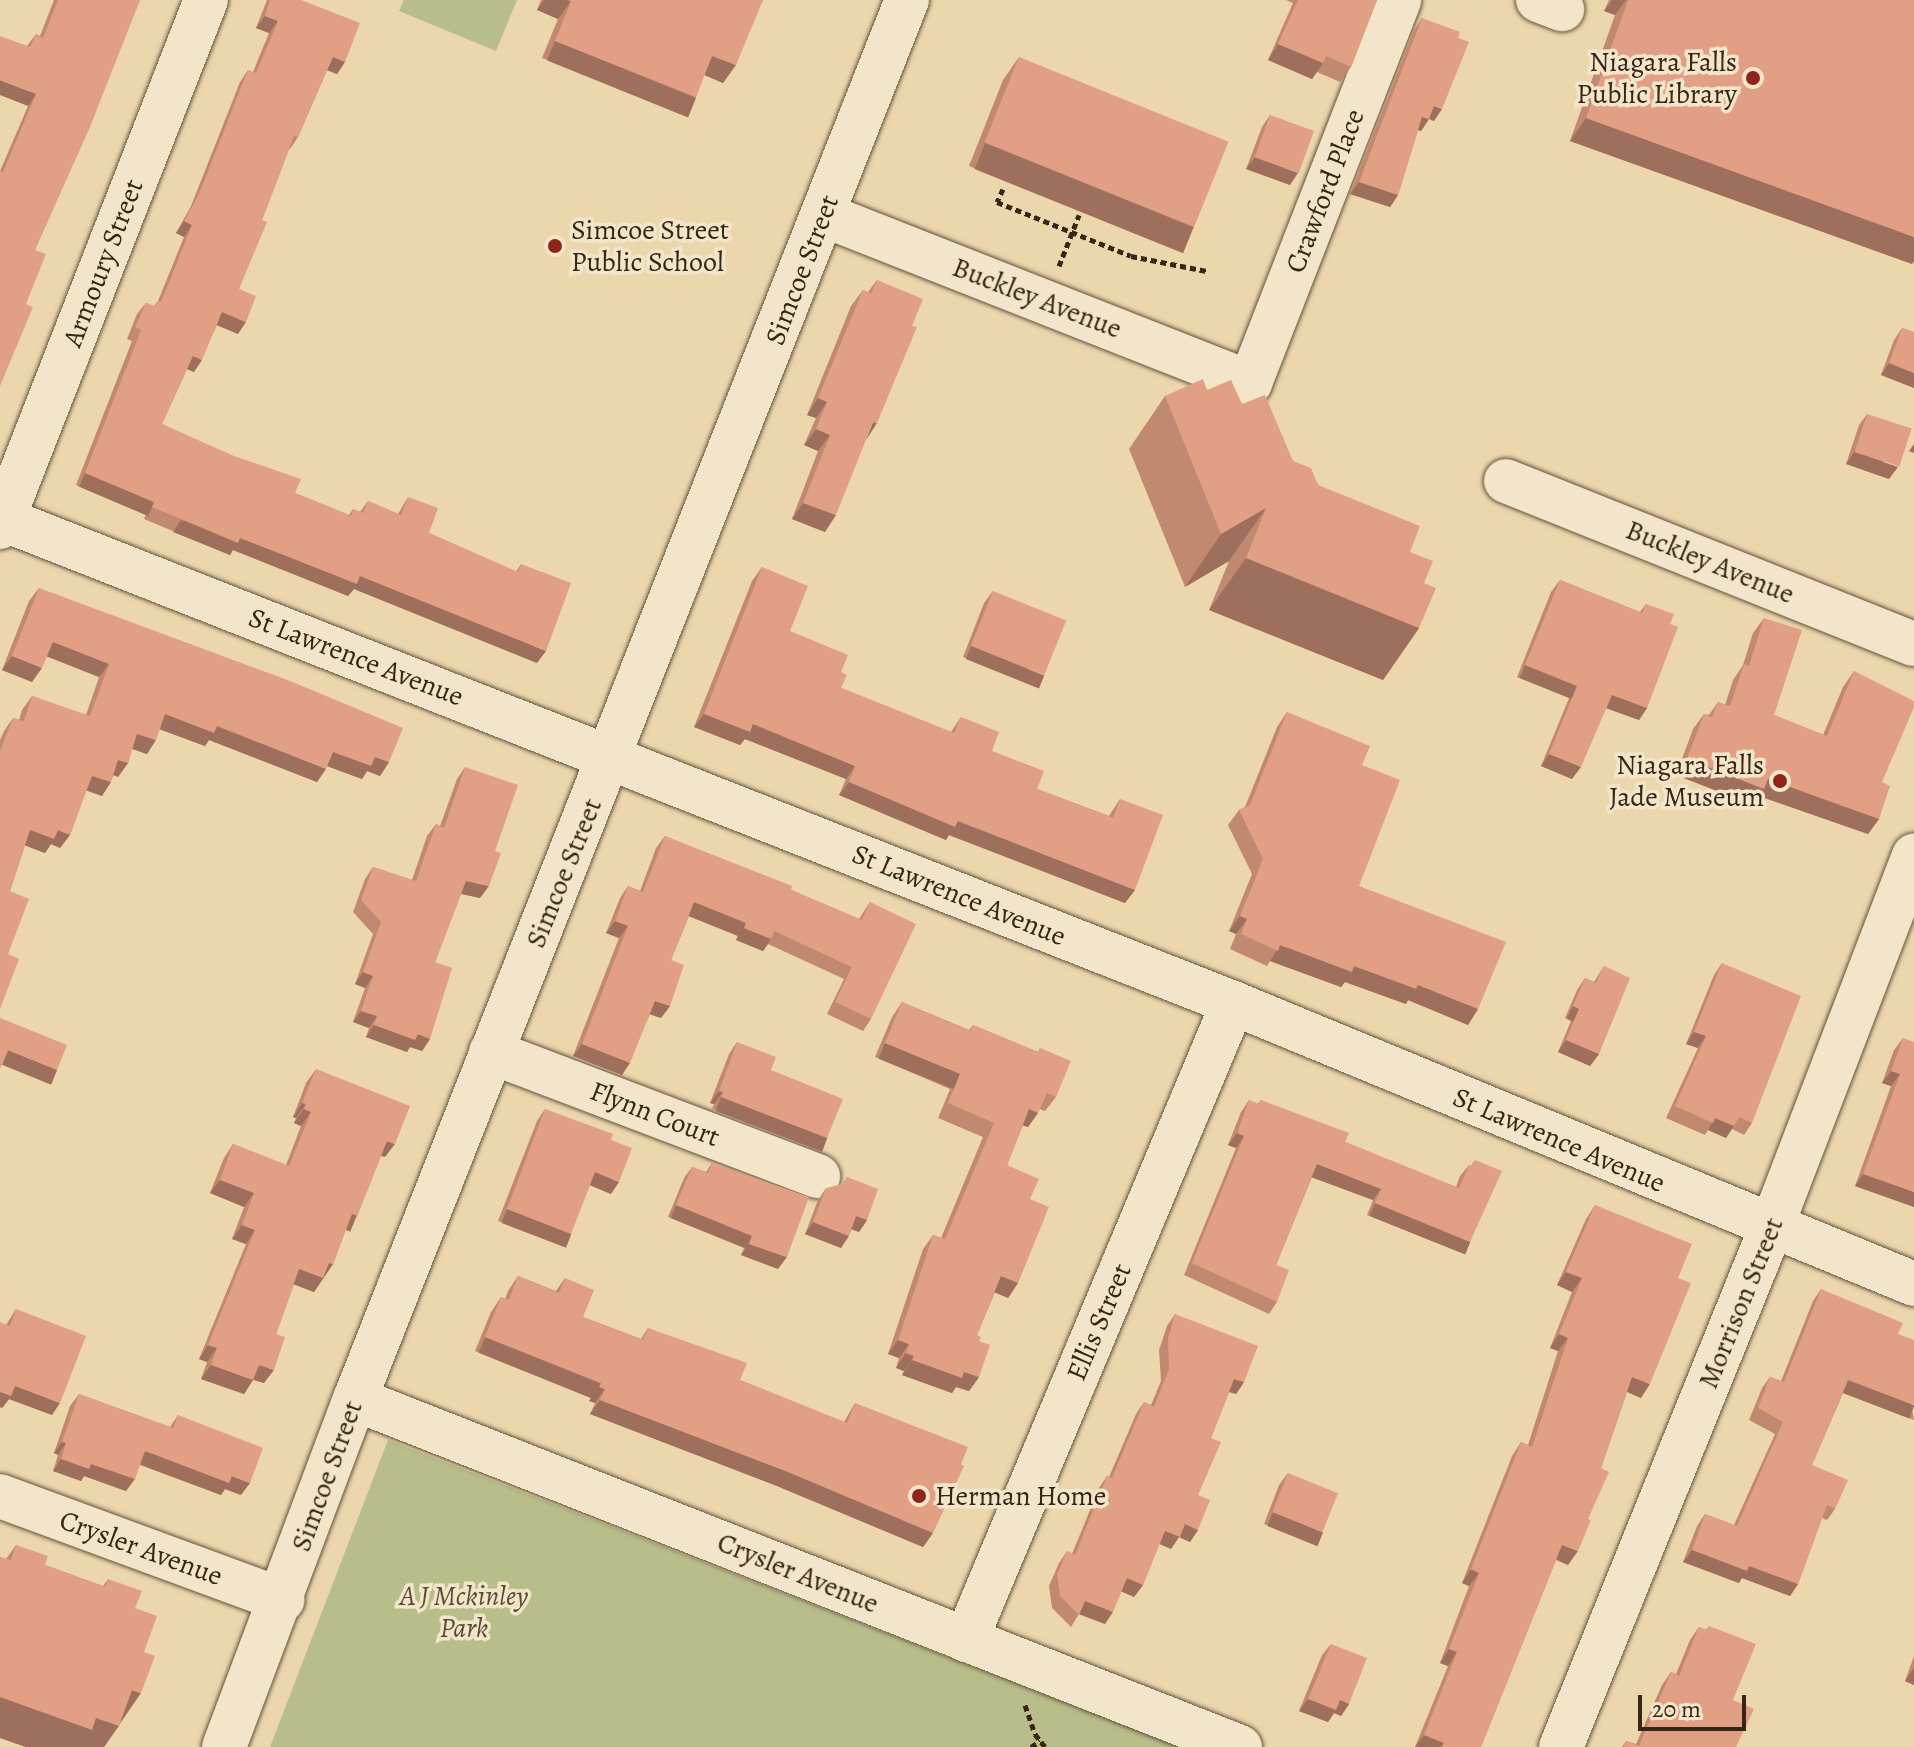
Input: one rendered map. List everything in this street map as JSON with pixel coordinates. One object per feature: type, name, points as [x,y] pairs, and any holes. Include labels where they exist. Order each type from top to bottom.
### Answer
[{"type":"street","name":"Armoury Street","points":[[1,521],[206,0]]},
{"type":"street","name":"Simcoe Street","points":[[224,1747],[282,1600],[355,1399],[907,0]]},
{"type":"street","name":"Crawford Place","points":[[1250,383],[1399,0]]},
{"type":"street","name":"Buckley Avenue","points":[[824,215],[1250,383]]},
{"type":"street","name":"Buckley Avenue","points":[[1506,481],[1914,644]]},
{"type":"street","name":"St Lawrence Avenue","points":[[1,521],[609,756],[1233,1003],[1771,1228],[1914,1284]]},
{"type":"street","name":"Morrison Street","points":[[1561,1747],[1771,1228],[1914,856]]},
{"type":"street","name":"Ellis Street","points":[[966,1640],[1233,1003]]},
{"type":"street","name":"Flynn Court","points":[[491,1052],[818,1176]]},
{"type":"street","name":"Crysler Avenue","points":[[355,1399],[1240,1747]]},
{"type":"street","name":"Crysler Avenue","points":[[0,1496],[282,1600]]},
{"type":"path","points":[[1003,189],[997,202],[1072,233],[1131,256],[1207,271]]},
{"type":"path","points":[[1045,301],[1079,215]]},
{"type":"path","points":[[1031,1747],[1040,1741]]},
{"type":"green space","points":[[404,0],[517,0],[496,51],[399,11]]},
{"type":"green space","name":"A J Mckinley Park","points":[[388,1440],[1180,1747],[270,1747]]},
{"type":"building","points":[[58,0],[140,0],[90,127],[35,250],[46,254],[26,304],[33,307],[0,386],[0,171],[3,172],[36,94],[0,80],[0,36],[30,47],[36,34],[43,38]]},
{"type":"building","points":[[270,0],[301,0],[360,23],[345,62],[333,57],[298,137],[294,136],[262,220],[267,222],[239,289],[256,296],[246,322],[222,312],[202,360],[193,356],[162,424],[234,456],[301,479],[295,493],[351,516],[353,509],[363,513],[368,501],[401,515],[408,497],[438,508],[429,533],[518,572],[521,564],[571,583],[546,651],[360,576],[357,584],[240,538],[238,543],[152,507],[154,502],[85,473],[141,330],[135,327],[146,303],[155,306],[158,301],[161,302],[192,225],[184,221],[199,194],[248,70],[256,73],[278,21],[265,16]]},
{"type":"building","points":[[567,0],[763,0],[736,65],[712,56],[696,97],[555,41],[571,1]]},
{"type":"building","points":[[1298,0],[1377,0],[1351,67],[1326,56],[1323,63],[1278,44]]},
{"type":"building","name":"Niagara Falls Public Library","points":[[1628,0],[1914,0],[1914,237],[1586,118]]},
{"type":"building","points":[[1422,18],[1460,32],[1458,38],[1469,42],[1442,109],[1434,106],[1429,119],[1422,117],[1398,195],[1359,182]]},
{"type":"building","points":[[1019,57],[1229,142],[1194,227],[985,142]]},
{"type":"building","points":[[1270,115],[1314,131],[1299,173],[1255,157]]},
{"type":"building","points":[[877,280],[923,299],[912,326],[917,327],[877,423],[873,422],[836,515],[803,503],[830,435],[816,429],[827,402],[818,398],[863,290],[871,294]]},
{"type":"building","points":[[1902,328],[1914,332],[1914,373],[1889,363]]},
{"type":"building","points":[[1203,379],[1207,390],[1231,380],[1242,404],[1265,395],[1293,461],[1311,468],[1318,485],[1420,526],[1410,552],[1433,561],[1424,583],[1436,588],[1419,628],[1246,558],[1266,508],[1221,534],[1165,396]]},
{"type":"building","points":[[1867,414],[1912,429],[1899,467],[1855,452]]},
{"type":"building","points":[[762,567],[808,586],[790,631],[848,655],[841,672],[847,675],[841,688],[954,733],[961,717],[999,732],[992,751],[1044,771],[1037,789],[1113,818],[1120,799],[1163,815],[1135,890],[958,821],[955,827],[849,782],[855,766],[753,724],[750,732],[704,714]]},
{"type":"building","points":[[1560,580],[1642,613],[1646,604],[1674,614],[1670,624],[1678,627],[1647,708],[1612,695],[1581,767],[1549,754],[1577,686],[1525,665]]},
{"type":"building","points":[[39,588],[290,681],[403,728],[389,762],[375,757],[371,766],[333,752],[326,769],[217,726],[214,733],[165,714],[156,740],[137,734],[128,763],[118,760],[111,782],[92,776],[70,835],[58,830],[54,839],[30,830],[10,891],[29,899],[8,954],[19,959],[0,1009],[0,751],[13,718],[24,721],[32,696],[90,716],[109,664],[53,642],[42,668],[12,656]]},
{"type":"building","points":[[993,591],[1066,621],[1044,675],[971,646]]},
{"type":"building","points":[[1764,618],[1802,630],[1774,715],[1827,736],[1854,671],[1914,701],[1882,782],[1890,786],[1879,819],[1768,779],[1764,789],[1687,759],[1704,714],[1712,717],[1718,702],[1730,706],[1744,664],[1749,666]]},
{"type":"building","points":[[1287,712],[1370,746],[1362,765],[1400,780],[1359,886],[1506,942],[1478,1009],[1418,985],[1416,989],[1354,966],[1352,972],[1280,945],[1278,951],[1241,934],[1247,919],[1240,916],[1263,859],[1239,810],[1250,805]]},
{"type":"building","points":[[465,767],[518,785],[495,851],[501,853],[489,886],[466,881],[435,962],[452,968],[430,1039],[418,1034],[415,1040],[374,1025],[377,1016],[361,1011],[373,976],[363,972],[381,922],[361,900],[373,867],[416,881],[436,824],[444,828]]},
{"type":"building","points":[[665,836],[792,886],[791,890],[862,920],[870,902],[916,924],[871,1019],[835,1002],[852,967],[774,931],[771,939],[744,928],[746,923],[694,902],[671,960],[684,965],[670,1006],[655,1001],[630,1063],[582,1044],[628,926],[615,921],[628,886],[643,892]]},
{"type":"building","points":[[1722,963],[1801,996],[1752,1123],[1739,1117],[1734,1126],[1715,1118],[1713,1123],[1675,1106],[1706,1036],[1694,1032]]},
{"type":"building","points":[[1604,966],[1630,978],[1599,1054],[1566,1040],[1579,1009],[1573,1006],[1585,978],[1596,983]]},
{"type":"building","points":[[902,1002],[970,1031],[973,1025],[1038,1052],[1040,1048],[1071,1061],[1056,1097],[1047,1093],[1038,1113],[1029,1109],[1007,1165],[1039,1179],[1030,1199],[1049,1207],[1018,1283],[1001,1276],[977,1335],[981,1337],[979,1341],[990,1345],[979,1377],[964,1372],[962,1378],[912,1360],[914,1356],[906,1353],[909,1344],[898,1340],[933,1235],[945,1239],[994,1123],[948,1103],[960,1074],[885,1043]]},
{"type":"building","points":[[0,1018],[67,1045],[57,1070],[8,1050],[0,1069]]},
{"type":"building","points":[[1903,1038],[1914,1042],[1914,1192],[1863,1174],[1900,1074],[1891,1071]]},
{"type":"building","points":[[737,1042],[776,1057],[771,1070],[843,1099],[827,1138],[721,1097],[723,1092],[719,1091]]},
{"type":"building","points":[[316,1069],[410,1106],[395,1144],[387,1141],[357,1216],[352,1214],[333,1264],[329,1263],[323,1278],[299,1269],[276,1334],[285,1337],[274,1370],[259,1365],[253,1380],[211,1365],[217,1348],[208,1345],[255,1230],[242,1225],[254,1193],[220,1180],[233,1144],[289,1166],[311,1112],[304,1109],[306,1104],[302,1103]]},
{"type":"building","points":[[1249,1100],[1259,1104],[1261,1100],[1349,1133],[1345,1142],[1459,1188],[1469,1165],[1472,1166],[1475,1160],[1502,1171],[1470,1242],[1375,1203],[1381,1189],[1317,1164],[1276,1265],[1289,1270],[1277,1302],[1192,1263],[1244,1136],[1237,1133]]},
{"type":"building","points":[[545,1109],[613,1134],[611,1140],[632,1148],[619,1182],[595,1172],[571,1234],[507,1209]]},
{"type":"building","points":[[712,1163],[809,1197],[787,1257],[749,1244],[752,1236],[676,1205],[692,1167],[708,1173]]},
{"type":"building","points":[[847,1177],[878,1189],[867,1220],[856,1216],[849,1236],[813,1222],[826,1188],[842,1184]]},
{"type":"building","points":[[1595,1205],[1692,1244],[1678,1278],[1691,1283],[1650,1384],[1632,1377],[1601,1468],[1609,1472],[1588,1519],[1591,1520],[1578,1551],[1562,1545],[1481,1747],[1442,1747],[1444,1743],[1424,1735],[1457,1652],[1449,1649],[1479,1573],[1471,1569],[1521,1442],[1532,1447],[1568,1338],[1559,1334],[1582,1278],[1566,1272]]},
{"type":"building","points":[[518,1276],[559,1293],[565,1278],[594,1290],[583,1317],[643,1340],[648,1328],[747,1363],[740,1380],[847,1423],[855,1403],[968,1447],[961,1464],[964,1466],[933,1533],[788,1472],[600,1400],[605,1389],[599,1387],[601,1383],[485,1337],[501,1297],[509,1300]]},
{"type":"building","points":[[1821,1289],[1903,1323],[1898,1334],[1914,1340],[1914,1405],[1848,1380],[1812,1465],[1848,1480],[1835,1509],[1827,1505],[1798,1584],[1749,1566],[1747,1571],[1692,1550],[1705,1514],[1737,1526],[1783,1422],[1758,1408],[1770,1377],[1784,1382]]},
{"type":"building","points":[[16,1309],[86,1336],[60,1403],[15,1386],[11,1396],[0,1392],[0,1322],[10,1326]]},
{"type":"building","points":[[1175,1314],[1258,1346],[1244,1382],[1234,1379],[1211,1438],[1221,1442],[1198,1495],[1210,1500],[1198,1530],[1185,1524],[1180,1537],[1165,1531],[1143,1585],[1127,1578],[1113,1612],[1085,1601],[1079,1615],[1060,1596],[1057,1574],[1067,1551],[1075,1555],[1107,1476],[1112,1478],[1144,1402],[1154,1407],[1169,1369],[1168,1338]]},
{"type":"building","points":[[79,1394],[173,1428],[178,1415],[263,1448],[250,1483],[232,1476],[229,1483],[145,1451],[135,1479],[91,1464],[89,1469],[61,1459],[66,1443],[62,1442]]},
{"type":"building","points":[[1288,1473],[1338,1493],[1322,1532],[1272,1512]]},
{"type":"building","points":[[16,1545],[48,1556],[45,1565],[105,1587],[108,1579],[142,1591],[135,1608],[157,1616],[144,1652],[155,1656],[141,1693],[132,1690],[119,1726],[96,1718],[92,1730],[0,1697],[0,1557],[11,1560]]},
{"type":"building","points":[[1709,1626],[1756,1644],[1733,1700],[1754,1709],[1736,1747],[1624,1747],[1626,1741],[1639,1746],[1671,1672],[1679,1676],[1699,1627],[1707,1630]]},
{"type":"building","points":[[1331,1644],[1367,1658],[1349,1704],[1340,1700],[1336,1710],[1308,1699]]},
{"type":"place","name":"Niagara Falls Public Library","points":[[1753,78]]},
{"type":"place","name":"Simcoe Street Public School","points":[[555,246]]},
{"type":"place","name":"Niagara Falls Jade Museum","points":[[1780,781]]},
{"type":"place","name":"Herman Home","points":[[919,1496]]}]
